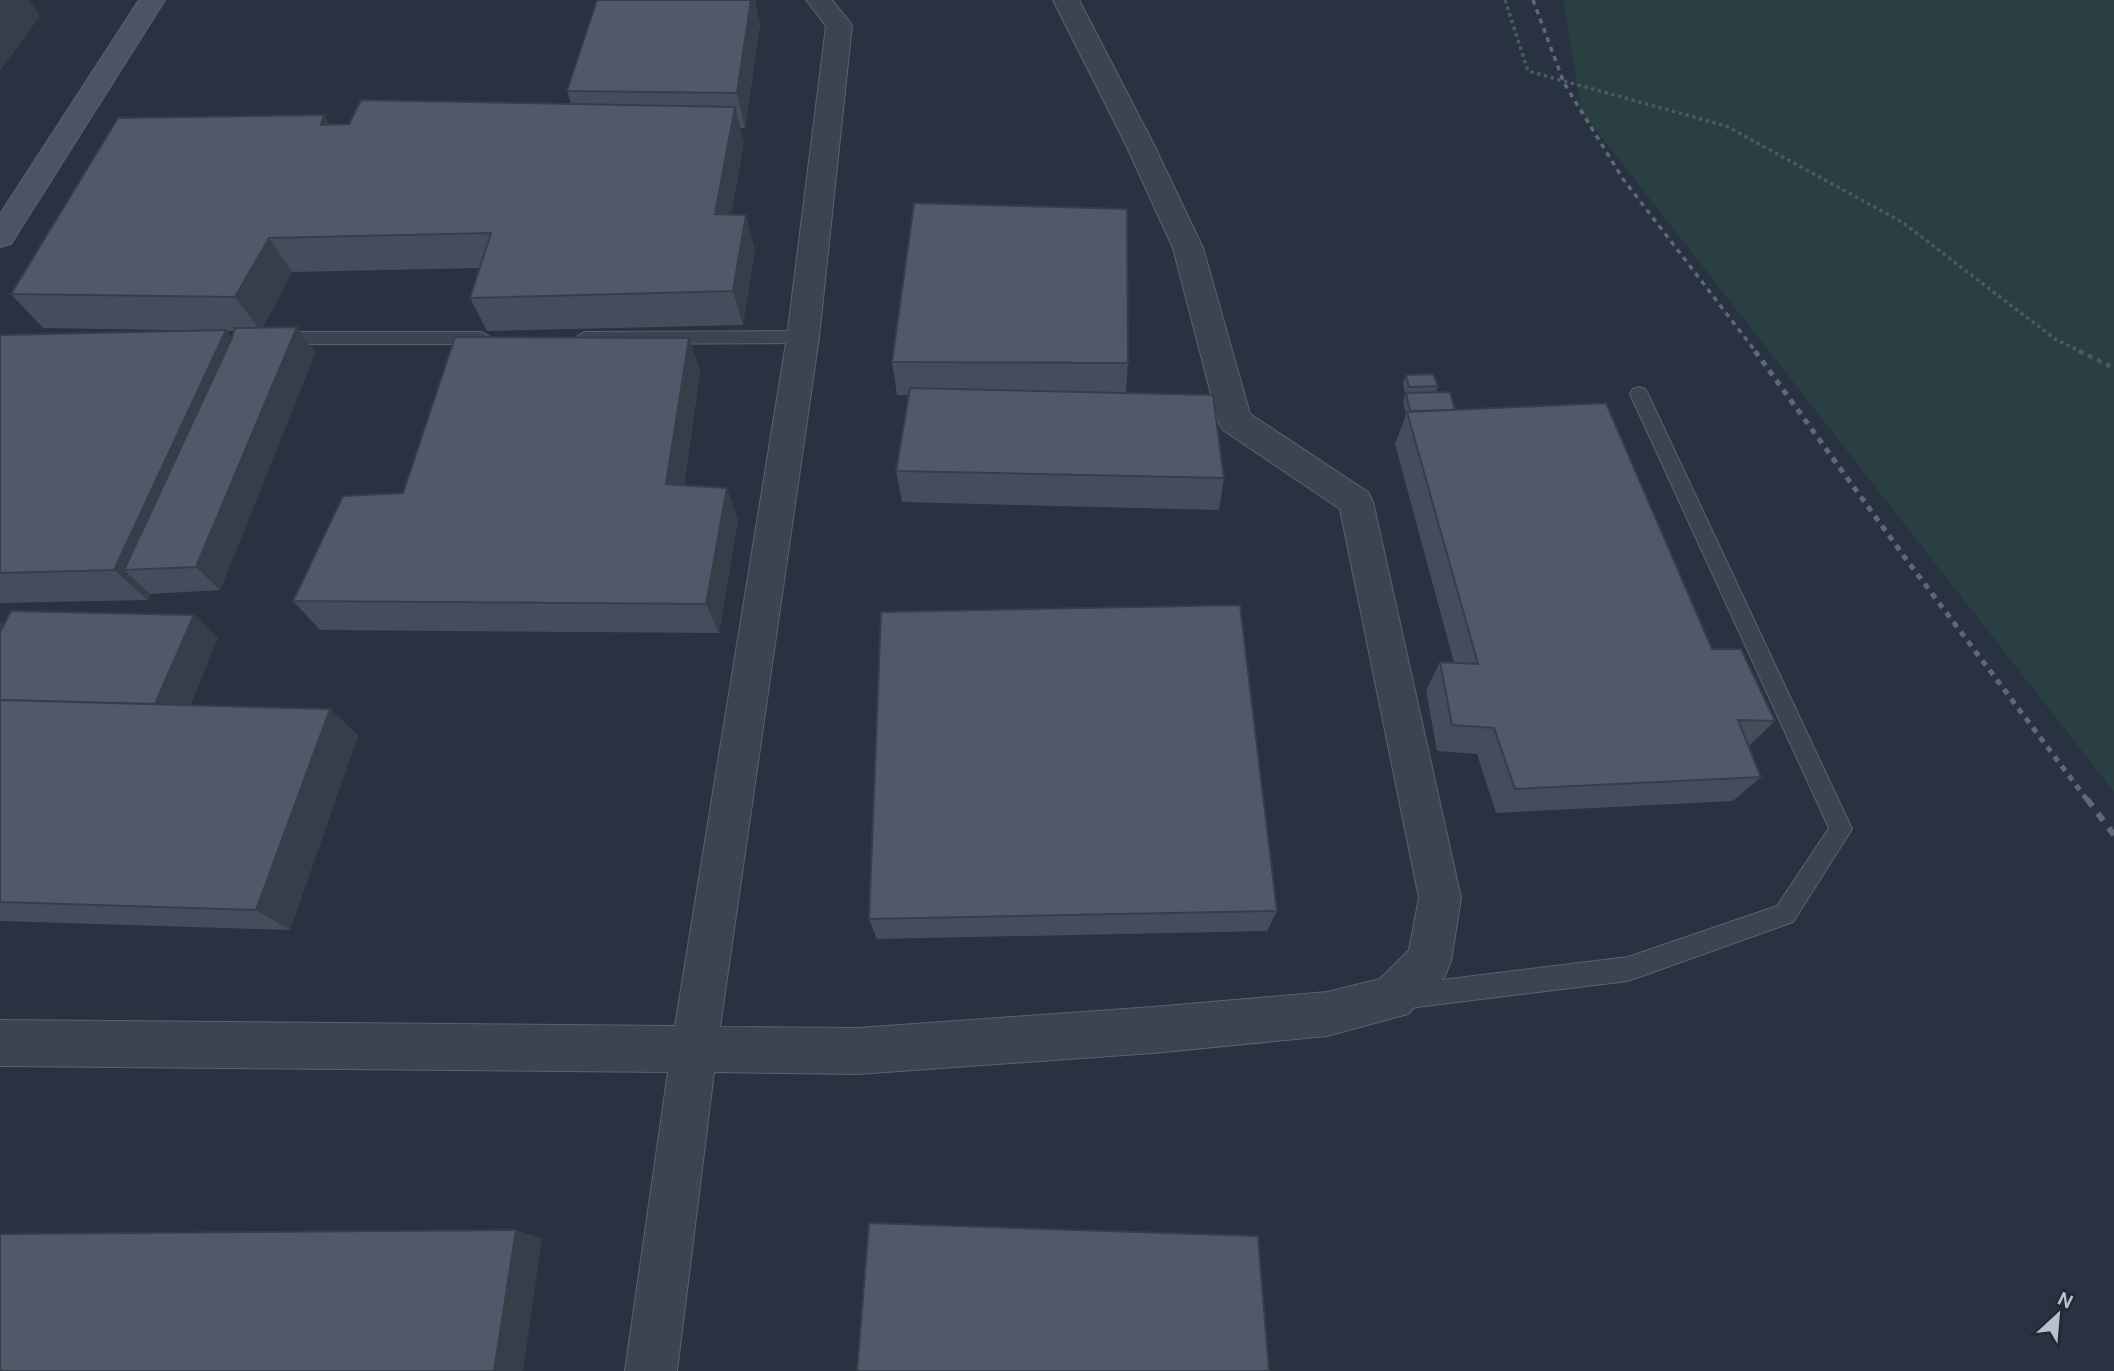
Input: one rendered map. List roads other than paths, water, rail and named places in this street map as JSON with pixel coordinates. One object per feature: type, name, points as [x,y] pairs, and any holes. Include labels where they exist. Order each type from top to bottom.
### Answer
[{"type":"street","points":[[0,237],[152,0]]},
{"type":"street","points":[[651,1371],[694,1050],[803,337],[839,25],[819,0]]},
{"type":"street","points":[[0,1043],[858,1051],[1140,1031],[1327,1014],[1392,998],[1429,961],[1440,898],[1356,502],[1235,421],[1188,248],[1139,143],[1066,0]]},
{"type":"lane","points":[[568,338],[803,337]]},
{"type":"lane","points":[[263,338],[498,338]]},
{"type":"lane","points":[[1392,998],[1628,969],[1785,914],[1841,829],[1639,394]]},
{"type":"railway","points":[[1533,0],[1564,83],[1623,179],[1756,352]]},
{"type":"railway","points":[[1755,351],[1906,559],[2088,801]]},
{"type":"railway","points":[[2087,799],[2114,835]]}]
